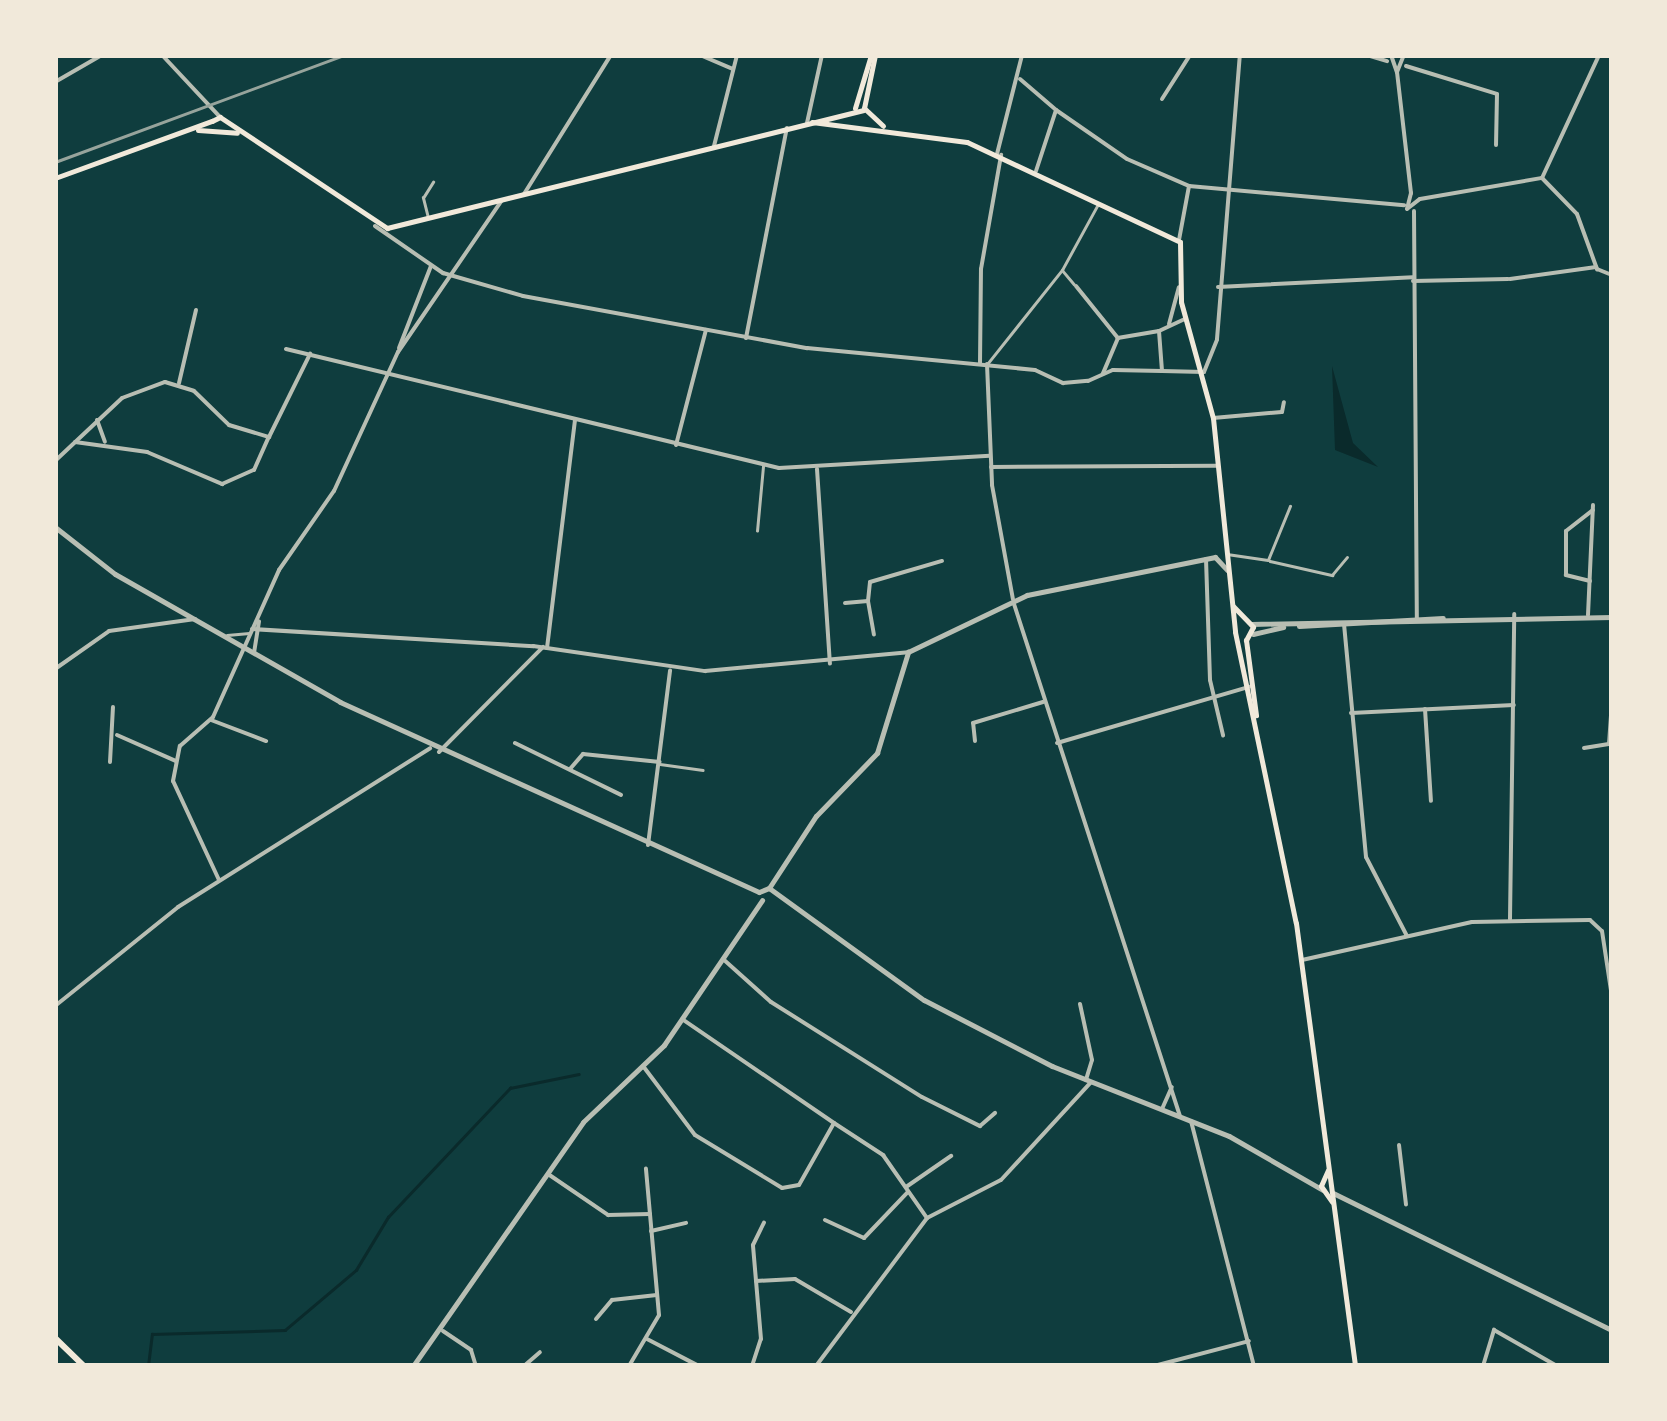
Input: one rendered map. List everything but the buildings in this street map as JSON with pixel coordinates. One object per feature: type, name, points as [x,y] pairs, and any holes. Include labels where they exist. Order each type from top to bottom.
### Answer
[{"type":"main road","points":[[850,122],[873,55]]},
{"type":"main road","points":[[861,125],[873,55]]},
{"type":"main road","points":[[55,178],[217,122],[244,136],[375,226],[392,228],[853,110],[866,113],[888,128]]},
{"type":"main road","points":[[809,122],[850,122],[888,128],[999,154],[1179,240],[1179,287],[1185,319],[1204,372],[1213,418],[1236,632],[1302,960],[1354,1366]]},
{"type":"main road","points":[[1232,603],[1253,634],[1246,640]]},
{"type":"main road","points":[[1236,632],[1248,622]]},
{"type":"main road","points":[[1236,632],[1246,640],[1249,688]]},
{"type":"main road","points":[[55,1338],[84,1366]]},
{"type":"street","points":[[55,82],[102,55]]},
{"type":"street","points":[[162,55],[211,108],[217,122]]},
{"type":"street","points":[[524,194],[611,55]]},
{"type":"street","points":[[700,55],[733,68]]},
{"type":"street","points":[[714,146],[737,55]]},
{"type":"street","points":[[809,122],[822,55]]},
{"type":"street","points":[[1022,55],[999,154],[981,269],[991,468],[1014,602],[1043,702],[1173,1082],[1180,1116]]},
{"type":"street","points":[[1162,99],[1190,55]]},
{"type":"street","points":[[375,226],[446,274],[746,338],[984,364],[1063,383],[1102,374],[1204,372],[1218,333],[1224,194],[1240,55]]},
{"type":"street","points":[[1367,55],[1389,58],[1397,72],[1412,193],[1404,205]]},
{"type":"street","points":[[1404,55],[1406,66]]},
{"type":"street","points":[[1542,178],[1598,55]]},
{"type":"street","points":[[1397,72],[1406,66]]},
{"type":"street","points":[[1406,66],[1498,96],[1496,145]]},
{"type":"street","points":[[1019,78],[1056,110],[1127,159],[1189,186],[1224,194],[1404,205],[1414,211]]},
{"type":"street","points":[[1036,170],[1056,110]]},
{"type":"street","points":[[746,338],[786,128]]},
{"type":"street","points":[[1412,193],[1420,198],[1542,178]]},
{"type":"street","points":[[1542,178],[1574,210],[1596,267],[1612,275]]},
{"type":"street","points":[[428,219],[423,198],[434,182]]},
{"type":"street","points":[[1179,240],[1189,186]]},
{"type":"street","points":[[1417,618],[1413,279],[1414,211],[1420,198]]},
{"type":"street","points":[[219,880],[174,784],[176,761],[211,720],[282,565],[337,486],[398,352],[446,274],[502,200]]},
{"type":"street","points":[[984,364],[1062,270],[1098,202]]},
{"type":"street","points":[[392,228],[401,245]]},
{"type":"street","points":[[398,352],[431,266]]},
{"type":"street","points":[[1218,287],[1413,279],[1509,280],[1596,267]]},
{"type":"street","points":[[1062,270],[1118,338]]},
{"type":"street","points":[[1169,324],[1179,287]]},
{"type":"street","points":[[178,384],[196,310]]},
{"type":"street","points":[[1118,338],[1159,331],[1185,319]]},
{"type":"street","points":[[676,445],[706,330]]},
{"type":"street","points":[[1159,331],[1162,372]]},
{"type":"street","points":[[1102,374],[1118,338]]},
{"type":"street","points":[[286,349],[389,369],[575,421],[763,464],[817,470],[990,456]]},
{"type":"street","points":[[75,442],[106,442],[222,484],[254,470],[310,354]]},
{"type":"street","points":[[55,460],[97,420],[138,389],[178,384],[229,425],[269,437]]},
{"type":"street","points":[[1213,418],[1282,412],[1284,402]]},
{"type":"street","points":[[97,420],[106,442]]},
{"type":"street","points":[[439,752],[545,648],[575,421]]},
{"type":"street","points":[[757,531],[763,464]]},
{"type":"street","points":[[991,468],[1217,466]]},
{"type":"street","points":[[817,470],[830,664]]},
{"type":"street","points":[[1268,560],[1290,506]]},
{"type":"street","points":[[1588,615],[1590,580],[1593,507],[1566,531],[1566,575],[1590,580]]},
{"type":"street","points":[[55,526],[222,635],[430,748],[759,892],[770,888],[816,816],[877,753],[908,652]]},
{"type":"street","points":[[1225,554],[1332,575],[1347,557]]},
{"type":"street","points":[[1206,558],[1213,697],[1223,734]]},
{"type":"street","points":[[222,635],[254,631],[545,648],[670,670],[830,664],[908,652],[1014,602],[1206,558],[1227,570]]},
{"type":"street","points":[[874,634],[868,602],[870,582],[942,561]]},
{"type":"street","points":[[845,604],[868,602]]},
{"type":"street","points":[[1510,919],[1514,614]]},
{"type":"street","points":[[1248,622],[1514,614],[1612,617]]},
{"type":"street","points":[[1253,634],[1417,618]]},
{"type":"street","points":[[55,669],[109,632],[178,629],[195,619]]},
{"type":"street","points":[[1344,624],[1366,858],[1407,936]]},
{"type":"street","points":[[254,631],[254,653]]},
{"type":"street","points":[[648,845],[670,670]]},
{"type":"street","points":[[1057,743],[1249,688]]},
{"type":"street","points":[[1584,748],[1607,747],[1612,701]]},
{"type":"street","points":[[975,742],[972,724],[1043,702]]},
{"type":"street","points":[[1351,714],[1514,704]]},
{"type":"street","points":[[110,762],[116,735],[113,707]]},
{"type":"street","points":[[1426,709],[1431,801]]},
{"type":"street","points":[[211,720],[266,741]]},
{"type":"street","points":[[116,735],[176,761]]},
{"type":"street","points":[[515,743],[621,794]]},
{"type":"street","points":[[55,1006],[219,880],[430,748]]},
{"type":"street","points":[[570,769],[586,754],[704,770]]},
{"type":"street","points":[[770,888],[772,896],[912,994],[1089,1081],[1191,1120],[1612,1330]]},
{"type":"street","points":[[759,892],[762,900]]},
{"type":"street","points":[[414,1366],[443,1331],[594,1110],[643,1066],[682,1020],[762,900],[772,896]]},
{"type":"street","points":[[1302,960],[1407,936],[1510,919],[1598,923],[1612,997]]},
{"type":"street","points":[[723,958],[771,1002],[926,1100],[980,1126],[995,1113]]},
{"type":"street","points":[[816,1366],[851,1312],[927,1218],[1001,1180],[1089,1081],[1092,1060],[1080,1004]]},
{"type":"street","points":[[682,1020],[877,1148],[927,1218]]},
{"type":"street","points":[[643,1066],[687,1128],[784,1189],[801,1182],[834,1123]]},
{"type":"street","points":[[1162,1109],[1173,1082]]},
{"type":"street","points":[[1191,1120],[1254,1366]]},
{"type":"street","points":[[1399,1145],[1406,1206]]},
{"type":"street","points":[[824,1220],[861,1239],[907,1190],[952,1156]]},
{"type":"street","points":[[629,1366],[646,1339],[657,1295],[646,1169]]},
{"type":"street","points":[[548,1174],[608,1215],[650,1214]]},
{"type":"street","points":[[752,1366],[761,1339],[753,1242],[764,1222]]},
{"type":"street","points":[[652,1231],[686,1223]]},
{"type":"street","points":[[756,1281],[796,1279],[851,1312]]},
{"type":"street","points":[[596,1319],[612,1300],[657,1295]]},
{"type":"street","points":[[1483,1366],[1494,1330],[1558,1366]]},
{"type":"street","points":[[443,1331],[471,1350],[476,1366]]},
{"type":"street","points":[[646,1339],[697,1365]]},
{"type":"street","points":[[1154,1366],[1250,1341]]},
{"type":"street","points":[[524,1366],[540,1352]]},
{"type":"water","points":[[1332,366],[1353,443],[1378,467],[1335,450]]},
{"type":"waterway","points":[[148,1366],[152,1334],[285,1330],[356,1270],[388,1217],[510,1088],[579,1074]]},
{"type":"railway","points":[[55,162],[344,55]]}]
